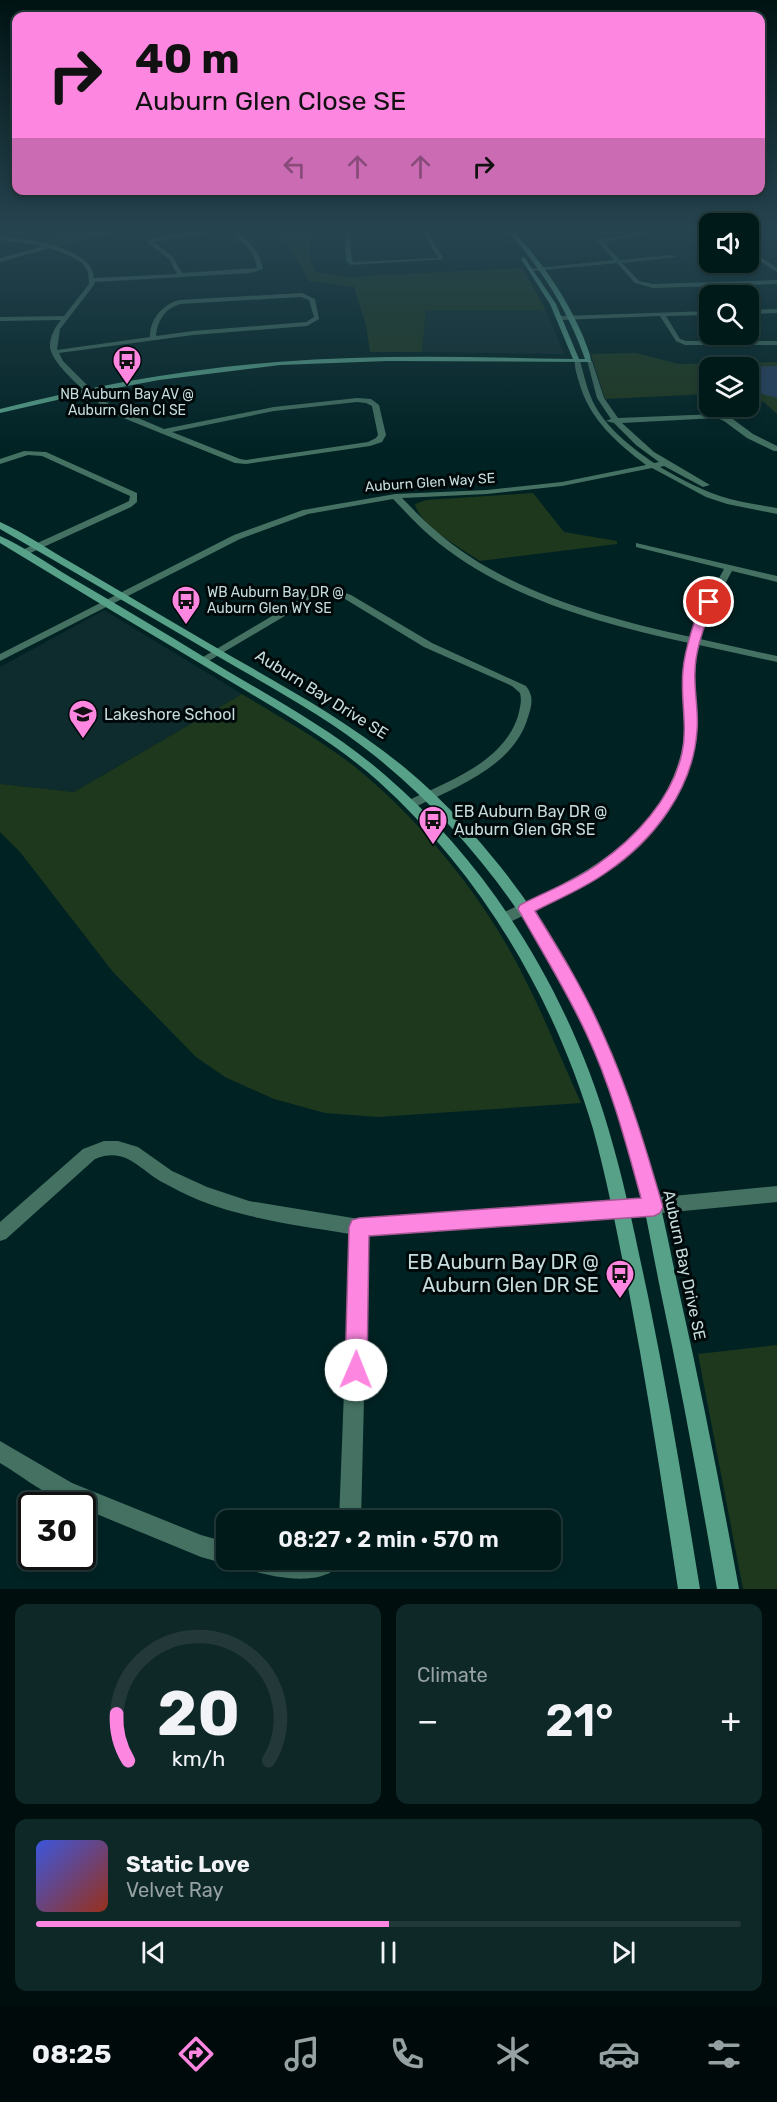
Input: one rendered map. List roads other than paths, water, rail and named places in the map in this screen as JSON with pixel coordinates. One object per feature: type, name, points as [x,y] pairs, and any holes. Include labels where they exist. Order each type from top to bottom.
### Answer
[{"type":"street","points":[[75,306],[64,318],[53,338],[55,352],[65,367],[114,411],[163,432],[246,462],[370,444],[380,440],[382,435],[375,405],[368,401],[357,400],[255,412],[163,432]]},
{"type":"street","points":[[153,338],[153,327],[167,306]]},
{"type":"street","points":[[55,352],[153,338],[304,324],[313,322],[317,318],[314,306]]},
{"type":"street","points":[[554,306],[561,318],[587,396],[603,421],[626,444],[654,465],[697,490],[729,501],[777,511]]},
{"type":"street","points":[[565,306],[589,359],[600,396],[615,420],[631,436],[666,463],[690,477],[757,506]]},
{"type":"street","points":[[759,312],[777,311]]},
{"type":"street","points":[[561,318],[699,313]]},
{"type":"street","points":[[662,315],[678,340],[685,343],[777,344]]},
{"type":"street","points":[[0,319],[64,318]]},
{"type":"street","points":[[0,405],[87,388],[193,373],[319,361],[589,359]]},
{"type":"street","points":[[0,411],[87,388]]},
{"type":"street","points":[[603,421],[717,416],[727,419],[750,436],[777,449]]},
{"type":"street","points":[[0,462],[27,453],[43,454],[134,495],[133,502],[128,505],[23,553]]},
{"type":"street","name":"Auburn Glen Way SE","points":[[0,658],[227,541],[280,520],[328,507],[395,496],[550,485],[666,463]]},
{"type":"street","points":[[395,496],[420,523],[453,550],[511,582],[616,622],[777,659]]},
{"type":"street","name":"Auburn Bay Drive SE","points":[[0,525],[337,723],[380,754],[429,795],[480,848],[526,909],[562,967],[596,1036],[635,1141],[654,1207],[728,1589]]},
{"type":"street","name":"Auburn Bay Drive SE","points":[[0,539],[327,736],[382,778],[411,804],[445,840],[505,918],[542,984],[578,1062],[608,1153],[655,1378],[689,1589]]},
{"type":"street","points":[[639,545],[777,579]]},
{"type":"street","points":[[505,918],[601,870],[633,844],[670,800],[688,755],[691,729],[689,670],[695,641],[709,602],[729,568]]},
{"type":"street","points":[[202,660],[312,596],[334,592],[348,597],[428,645],[516,684],[524,690],[527,699],[525,713],[515,734],[500,753],[479,769],[411,804]]},
{"type":"street","points":[[0,1233],[89,1154],[104,1148],[132,1152],[166,1176],[203,1194],[249,1209],[359,1227],[654,1207],[777,1194]]},
{"type":"street","points":[[350,1510],[359,1227]]},
{"type":"street","points":[[0,1451],[65,1491],[216,1550]]},
{"type":"street","points":[[290,1570],[309,1573],[316,1570]]},
{"type":"water","points":[[759,366],[777,366],[777,398],[759,393]]},
{"type":"place","name":"NB Auburn Bay AV @ Auburn Glen CI SE","points":[[127,386]]},
{"type":"place","name":"WB Auburn Bay DR @ Auburn Glen WY SE","points":[[186,626]]},
{"type":"place","name":"Lakeshore School","points":[[83,740]]},
{"type":"place","name":"EB Auburn Bay DR @ Auburn Glen GR SE","points":[[433,846]]},
{"type":"place","name":"EB Auburn Bay DR @ Auburn Glen DR SE","points":[[620,1300]]}]
